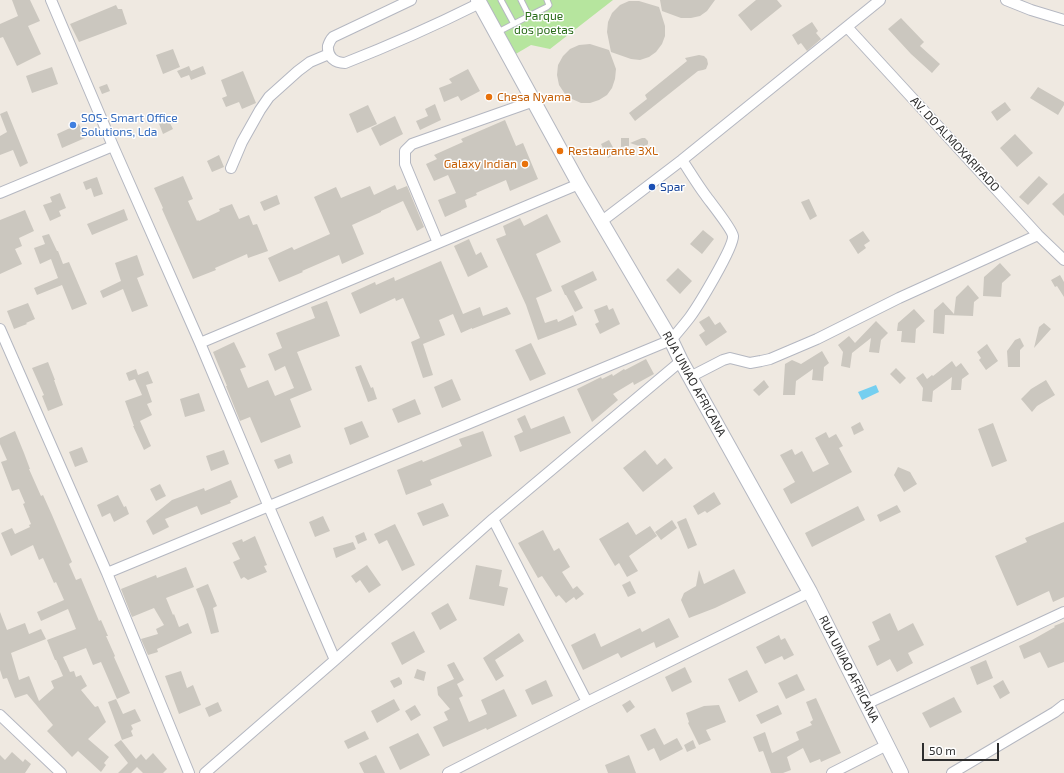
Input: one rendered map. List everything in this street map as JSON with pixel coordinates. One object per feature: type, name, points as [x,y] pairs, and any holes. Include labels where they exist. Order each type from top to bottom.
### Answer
[{"type":"main road","name":"RUA UNIAO AFRICANA","points":[[479,2],[579,184],[671,340],[681,361],[810,592],[901,773]]},
{"type":"street","points":[[51,0],[113,146],[200,343],[335,660]]},
{"type":"street","points":[[411,0],[333,37],[328,45],[329,54],[332,60],[338,63],[344,63],[384,48],[447,20],[479,2]]},
{"type":"street","points":[[602,221],[682,160],[880,0]]},
{"type":"street","points":[[1006,0],[1031,10],[1064,20]]},
{"type":"street","name":"AV. DO ALMOXARIFADO","points":[[847,27],[1038,235],[1064,260]]},
{"type":"street","points":[[231,168],[242,142],[269,97],[310,62],[329,54]]},
{"type":"street","points":[[438,243],[405,164],[405,151],[412,144],[534,101]]},
{"type":"street","points":[[0,193],[113,146]]},
{"type":"street","points":[[107,574],[671,340],[690,317],[722,265],[732,243],[733,236],[730,229],[682,160]]},
{"type":"street","points":[[200,343],[579,184]]},
{"type":"street","points":[[690,377],[730,358],[750,362],[770,359],[817,339],[899,298],[1038,235]]},
{"type":"street","points":[[0,329],[107,574],[189,773]]},
{"type":"street","points":[[205,773],[335,660],[493,519],[681,361]]},
{"type":"street","points":[[493,519],[587,702]]},
{"type":"street","points":[[448,773],[587,702],[810,592]]},
{"type":"street","points":[[866,704],[1064,612]]},
{"type":"street","points":[[952,773],[1055,712],[1064,705]]},
{"type":"street","points":[[0,706],[3,717],[62,773]]},
{"type":"street","points":[[832,773],[887,745]]},
{"type":"lane","points":[[502,0],[514,24]]},
{"type":"lane","points":[[521,0],[529,16]]},
{"type":"lane","points":[[496,33],[547,7],[547,0]]},
{"type":"green space","name":"Parque dos poetas","points":[[483,0],[613,0],[550,49],[531,45],[514,55]]},
{"type":"water","points":[[876,385],[879,392],[862,400],[858,392]]},
{"type":"building","points":[[12,0],[30,0],[40,21],[28,26],[41,54],[17,66],[3,37],[0,38],[0,24],[18,16]]},
{"type":"building","points":[[660,0],[715,0],[707,11],[700,16],[681,18],[662,11]]},
{"type":"building","points":[[756,0],[777,0],[782,6],[751,31],[738,15]]},
{"type":"building","points":[[629,1],[639,1],[659,7],[665,26],[665,36],[662,44],[656,52],[649,57],[640,60],[631,59],[611,52],[607,32],[608,22],[612,13],[620,5]]},
{"type":"building","points":[[116,5],[118,9],[122,9],[127,24],[79,42],[70,24]]},
{"type":"building","points":[[901,18],[924,42],[920,46],[940,64],[932,73],[911,54],[888,29]]},
{"type":"building","points":[[812,22],[818,31],[816,33],[821,39],[807,51],[801,43],[798,45],[792,35]]},
{"type":"building","points":[[590,44],[609,50],[616,69],[615,79],[612,88],[607,95],[590,103],[581,103],[565,94],[559,85],[557,75],[558,65],[563,56],[570,49],[579,45]]},
{"type":"building","points":[[173,49],[180,67],[163,74],[156,55]]},
{"type":"building","points":[[699,55],[704,56],[707,59],[708,64],[706,69],[698,71],[635,121],[629,113],[647,99],[645,95],[687,61],[685,58]]},
{"type":"building","points":[[189,66],[191,71],[203,66],[206,74],[191,80],[189,75],[181,78],[177,71]]},
{"type":"building","points":[[52,67],[58,84],[32,93],[26,76]]},
{"type":"building","points":[[468,69],[480,91],[461,101],[458,96],[444,102],[439,88],[452,83],[449,79]]},
{"type":"building","points":[[243,71],[256,103],[242,109],[239,102],[226,107],[222,98],[227,96],[221,80]]},
{"type":"building","points":[[107,84],[110,91],[102,94],[99,87]]},
{"type":"building","points":[[1038,87],[1064,102],[1064,105],[1058,115],[1030,98]]},
{"type":"building","points":[[1005,102],[1011,110],[997,121],[991,112]]},
{"type":"building","points":[[435,104],[441,120],[420,130],[416,121],[428,116],[425,109]]},
{"type":"building","points":[[368,105],[377,124],[357,133],[349,114]]},
{"type":"building","points":[[7,111],[28,163],[20,167],[13,150],[0,155],[0,136],[7,132],[0,114]]},
{"type":"building","points":[[395,116],[403,134],[380,146],[371,128]]},
{"type":"building","points":[[167,117],[173,129],[163,134],[158,121]]},
{"type":"building","points":[[505,120],[516,146],[523,143],[538,179],[510,191],[506,180],[476,193],[477,195],[465,200],[467,207],[445,217],[438,200],[456,193],[448,175],[434,181],[426,164],[437,159],[434,155],[463,142],[461,139]]},
{"type":"building","points":[[79,124],[85,138],[62,148],[57,134]]},
{"type":"building","points":[[1015,134],[1033,153],[1017,167],[1000,148]]},
{"type":"building","points":[[621,138],[629,138],[629,146],[621,147]]},
{"type":"building","points":[[645,138],[648,141],[648,144],[645,147],[630,143]]},
{"type":"building","points":[[609,140],[616,153],[608,158],[601,144]]},
{"type":"building","points":[[219,155],[224,167],[212,172],[207,161]]},
{"type":"building","points":[[183,176],[193,199],[188,201],[197,221],[232,204],[239,219],[249,215],[253,225],[257,224],[268,251],[248,258],[247,254],[215,268],[216,270],[193,279],[154,188]]},
{"type":"building","points":[[1039,176],[1048,184],[1028,205],[1019,197]]},
{"type":"building","points":[[97,177],[103,194],[94,197],[91,188],[86,190],[83,182]]},
{"type":"building","points":[[395,185],[397,190],[407,186],[424,227],[417,231],[403,201],[352,225],[364,254],[342,264],[339,255],[279,282],[268,258],[292,247],[294,250],[330,234],[314,197],[336,187],[341,198],[370,186],[374,195]]},
{"type":"building","points":[[60,193],[66,208],[59,211],[61,216],[50,221],[43,205],[52,202],[50,197]]},
{"type":"building","points":[[1064,193],[1064,216],[1052,204]]},
{"type":"building","points":[[277,195],[280,204],[264,211],[260,202]]},
{"type":"building","points":[[809,199],[817,216],[810,220],[801,202]]},
{"type":"building","points":[[124,209],[128,220],[92,235],[87,224]]},
{"type":"building","points":[[25,210],[34,231],[19,238],[22,246],[15,249],[22,264],[0,274],[0,220]]},
{"type":"building","points":[[547,214],[561,242],[536,254],[552,291],[536,298],[545,323],[557,319],[558,322],[573,315],[577,325],[538,340],[526,305],[496,239],[506,235],[503,226],[520,218],[524,226]]},
{"type":"building","points":[[703,230],[714,239],[702,254],[690,244]]},
{"type":"building","points":[[863,231],[870,241],[864,245],[866,248],[858,254],[849,240]]},
{"type":"building","points":[[49,234],[63,264],[69,262],[87,304],[72,310],[62,285],[37,295],[34,288],[58,278],[51,259],[40,264],[34,248],[45,244],[42,236]]},
{"type":"building","points":[[469,239],[476,255],[481,252],[488,267],[468,277],[454,246]]},
{"type":"building","points":[[137,255],[144,275],[137,278],[148,306],[132,312],[123,289],[103,298],[100,291],[121,281],[115,263]]},
{"type":"building","points":[[441,261],[463,314],[480,307],[483,316],[507,307],[511,314],[461,333],[453,314],[439,320],[445,335],[423,344],[433,375],[423,378],[411,342],[420,338],[403,298],[396,301],[395,298],[360,314],[351,293],[375,282],[376,285],[394,277],[395,281]]},
{"type":"building","points":[[1000,263],[1011,275],[1002,283],[1001,297],[983,296],[984,277]]},
{"type":"building","points":[[678,268],[692,281],[680,294],[666,280]]},
{"type":"building","points":[[593,271],[597,280],[574,291],[583,308],[575,312],[561,286]]},
{"type":"building","points":[[1060,275],[1064,282],[1064,297],[1051,280]]},
{"type":"building","points":[[968,285],[979,298],[974,302],[973,316],[945,315],[944,334],[933,333],[934,310],[943,302],[954,314],[956,297]]},
{"type":"building","points":[[327,301],[340,336],[297,352],[312,390],[290,399],[301,427],[261,443],[250,417],[240,421],[213,352],[234,342],[246,367],[240,369],[248,388],[268,380],[275,396],[294,388],[285,366],[275,371],[268,354],[282,348],[276,333],[315,318],[311,307]]},
{"type":"building","points":[[28,303],[35,319],[14,329],[7,311]]},
{"type":"building","points":[[607,305],[609,310],[613,308],[620,324],[600,334],[595,324],[599,322],[594,310]]},
{"type":"building","points":[[914,309],[925,321],[916,329],[915,343],[901,342],[902,331],[897,331],[898,323]]},
{"type":"building","points":[[709,316],[715,325],[720,322],[727,332],[706,346],[699,335],[705,331],[699,322]]},
{"type":"building","points":[[876,321],[888,333],[881,340],[879,353],[869,352],[871,338],[852,353],[850,368],[841,366],[843,352],[838,345],[849,336],[855,343]]},
{"type":"building","points":[[1044,323],[1051,329],[1034,348],[1039,327]]},
{"type":"building","points":[[1020,338],[1024,346],[1020,350],[1020,367],[1008,367],[1007,351],[1015,340]]},
{"type":"building","points":[[531,343],[546,374],[530,381],[515,350]]},
{"type":"building","points":[[987,344],[998,361],[986,370],[979,360],[981,358],[977,352]]},
{"type":"building","points":[[822,351],[829,363],[824,367],[823,381],[812,380],[813,369],[796,381],[795,395],[783,395],[785,364],[792,360],[801,364]]},
{"type":"building","points":[[646,359],[654,374],[634,385],[633,382],[613,394],[618,400],[592,422],[577,389],[601,377],[602,379],[612,374],[613,376]]},
{"type":"building","points":[[952,361],[956,367],[961,363],[969,374],[962,379],[961,390],[951,390],[952,377],[933,391],[932,402],[922,401],[923,388],[916,378],[923,373],[927,379]]},
{"type":"building","points":[[48,362],[63,405],[48,411],[42,396],[44,395],[32,368]]},
{"type":"building","points":[[361,365],[371,388],[373,387],[377,399],[368,402],[355,367]]},
{"type":"building","points":[[896,368],[906,378],[900,384],[890,374]]},
{"type":"building","points":[[136,369],[138,375],[148,371],[153,383],[146,385],[152,402],[147,404],[152,415],[140,421],[151,446],[144,450],[133,426],[125,401],[142,395],[135,379],[129,381],[126,373]]},
{"type":"building","points":[[452,379],[461,400],[442,408],[434,387]]},
{"type":"building","points":[[764,380],[769,387],[759,396],[753,390]]},
{"type":"building","points":[[1046,380],[1055,395],[1037,406],[1032,412],[1021,399],[1031,389]]},
{"type":"building","points":[[199,393],[205,411],[185,417],[180,399]]},
{"type":"building","points":[[415,399],[421,414],[398,423],[392,409]]},
{"type":"building","points":[[525,415],[531,429],[564,416],[571,433],[520,452],[514,436],[523,432],[517,419]]},
{"type":"building","points":[[362,421],[369,437],[350,445],[344,428]]},
{"type":"building","points":[[860,422],[864,430],[854,435],[851,427]]},
{"type":"building","points":[[993,423],[1007,461],[992,467],[978,429]]},
{"type":"building","points":[[15,431],[29,469],[41,496],[43,495],[72,562],[69,564],[76,580],[81,578],[99,621],[101,620],[108,636],[106,636],[130,693],[117,699],[101,662],[93,665],[86,648],[63,657],[70,672],[74,671],[76,677],[81,675],[87,686],[81,690],[95,707],[98,706],[106,722],[88,739],[109,757],[104,763],[106,765],[101,772],[78,751],[72,757],[47,731],[53,725],[27,694],[15,698],[7,678],[3,679],[0,670],[0,612],[7,630],[25,623],[29,634],[41,629],[46,639],[11,653],[19,680],[29,676],[39,701],[54,688],[51,681],[63,676],[47,640],[76,629],[68,609],[41,621],[37,612],[64,600],[56,582],[54,583],[43,558],[39,560],[33,545],[11,556],[1,533],[12,528],[15,534],[30,527],[29,525],[31,524],[19,489],[12,491],[1,462],[7,460],[0,444],[0,438]]},
{"type":"building","points":[[483,431],[492,456],[430,480],[432,485],[406,495],[397,470],[422,460],[423,462],[462,446],[459,439]]},
{"type":"building","points":[[826,432],[829,438],[836,434],[843,446],[839,448],[852,472],[791,504],[783,489],[795,482],[780,455],[792,449],[795,455],[802,451],[813,472],[829,464],[815,438]]},
{"type":"building","points":[[82,447],[88,462],[75,467],[69,452]]},
{"type":"building","points":[[224,450],[229,464],[211,471],[206,456]]},
{"type":"building","points":[[645,450],[657,465],[665,458],[673,468],[643,492],[623,468]]},
{"type":"building","points":[[290,454],[293,463],[278,469],[274,460]]},
{"type":"building","points":[[898,467],[910,472],[917,484],[904,492],[894,475]]},
{"type":"building","points":[[231,480],[238,497],[230,501],[231,503],[201,515],[197,506],[165,519],[169,527],[153,535],[146,521],[172,500],[204,488],[205,491]]},
{"type":"building","points":[[160,484],[166,496],[156,501],[150,489]]},
{"type":"building","points":[[714,492],[721,504],[707,513],[705,511],[698,515],[693,506]]},
{"type":"building","points":[[118,495],[124,507],[126,506],[129,514],[114,522],[110,513],[102,517],[97,505]]},
{"type":"building","points":[[443,503],[449,516],[423,526],[417,513]]},
{"type":"building","points":[[897,505],[901,512],[880,522],[877,515]]},
{"type":"building","points":[[858,506],[865,520],[812,547],[805,533]]},
{"type":"building","points":[[323,516],[330,531],[315,537],[309,522]]},
{"type":"building","points":[[686,518],[697,545],[688,549],[677,522]]},
{"type":"building","points":[[672,520],[677,528],[661,540],[655,532]]},
{"type":"building","points":[[628,522],[636,535],[650,526],[657,536],[629,556],[638,571],[627,577],[619,563],[615,566],[599,539]]},
{"type":"building","points":[[1064,522],[1064,597],[1053,602],[1049,591],[1017,606],[995,556],[1027,542],[1025,538]]},
{"type":"building","points":[[395,524],[415,565],[402,571],[387,540],[379,544],[374,534]]},
{"type":"building","points":[[543,530],[554,551],[559,548],[570,567],[562,572],[573,589],[577,586],[584,594],[576,600],[574,597],[566,603],[559,595],[556,597],[542,576],[538,578],[518,543]]},
{"type":"building","points":[[364,532],[367,540],[358,544],[355,536]]},
{"type":"building","points":[[255,536],[267,565],[264,566],[267,572],[248,580],[244,577],[241,579],[233,562],[240,559],[232,543],[242,539],[243,542]]},
{"type":"building","points":[[353,542],[356,549],[336,558],[333,548]]},
{"type":"building","points":[[367,565],[381,585],[369,593],[360,580],[356,583],[351,576]]},
{"type":"building","points":[[476,565],[502,570],[499,586],[508,588],[504,606],[469,599]]},
{"type":"building","points":[[186,567],[194,587],[166,598],[179,627],[188,623],[192,633],[157,649],[158,652],[148,655],[141,639],[158,634],[156,629],[164,625],[154,608],[132,617],[121,589],[156,575],[157,578]]},
{"type":"building","points":[[734,569],[746,593],[715,608],[689,618],[681,600],[684,593],[696,586],[699,570],[704,584]]},
{"type":"building","points":[[630,581],[636,593],[628,597],[622,585]]},
{"type":"building","points":[[208,584],[217,606],[213,608],[219,632],[211,634],[204,609],[196,589]]},
{"type":"building","points":[[448,603],[457,620],[440,630],[431,613]]},
{"type":"building","points":[[890,613],[898,631],[913,623],[924,645],[908,653],[913,663],[897,672],[890,659],[877,666],[868,646],[880,640],[872,622]]},
{"type":"building","points":[[669,618],[679,637],[656,648],[654,642],[621,658],[618,653],[583,670],[571,645],[595,633],[601,647],[640,628],[642,632]]},
{"type":"building","points":[[1064,622],[1064,662],[1048,668],[1040,652],[1024,659],[1019,646]]},
{"type":"building","points":[[414,631],[425,652],[402,665],[391,643]]},
{"type":"building","points":[[519,633],[524,641],[495,660],[504,676],[496,681],[483,658]]},
{"type":"building","points":[[779,635],[781,640],[785,638],[794,655],[784,660],[782,656],[765,664],[756,647]]},
{"type":"building","points":[[986,660],[993,678],[977,685],[970,667]]},
{"type":"building","points":[[454,662],[464,680],[457,684],[463,696],[459,698],[469,722],[487,714],[481,700],[504,689],[517,716],[487,730],[486,728],[443,747],[433,727],[448,720],[444,712],[450,709],[438,695],[437,687],[454,679],[447,665]]},
{"type":"building","points":[[685,667],[692,682],[672,692],[665,677]]},
{"type":"building","points":[[417,669],[426,672],[424,681],[414,678]]},
{"type":"building","points":[[747,670],[758,692],[739,702],[728,679]]},
{"type":"building","points":[[181,671],[187,688],[193,685],[201,705],[179,714],[165,676]]},
{"type":"building","points":[[797,674],[805,690],[786,699],[778,683]]},
{"type":"building","points":[[399,677],[402,684],[394,688],[390,681]]},
{"type":"building","points":[[546,680],[553,696],[532,705],[525,690]]},
{"type":"building","points":[[1003,680],[1010,693],[1000,699],[993,686]]},
{"type":"building","points":[[954,697],[962,712],[930,728],[922,713]]},
{"type":"building","points":[[816,698],[841,753],[821,762],[820,759],[810,763],[803,748],[787,757],[791,770],[783,773],[771,773],[763,751],[759,752],[753,737],[765,732],[772,753],[799,740],[796,732],[812,725],[810,722],[813,720],[806,702]]},
{"type":"building","points":[[116,699],[123,714],[135,709],[141,721],[131,725],[133,729],[131,731],[133,736],[122,740],[108,702]]},
{"type":"building","points":[[394,699],[400,710],[377,723],[371,711]]},
{"type":"building","points":[[630,700],[635,707],[627,713],[622,705]]},
{"type":"building","points":[[218,702],[222,711],[209,717],[205,708]]},
{"type":"building","points":[[415,705],[421,715],[411,721],[405,711]]},
{"type":"building","points":[[719,705],[726,722],[706,730],[711,740],[699,745],[688,723],[686,713],[704,706]]},
{"type":"building","points":[[778,705],[782,714],[761,724],[756,715]]},
{"type":"building","points":[[655,728],[664,745],[677,738],[683,749],[660,761],[654,748],[648,751],[640,735]]},
{"type":"building","points":[[365,731],[369,739],[348,749],[344,741]]},
{"type":"building","points":[[418,733],[430,755],[400,770],[389,747]]},
{"type":"building","points":[[121,740],[136,759],[141,754],[146,760],[153,753],[167,769],[163,773],[143,773],[137,767],[131,773],[118,773],[128,763],[114,745]]},
{"type":"building","points":[[693,740],[696,748],[687,752],[684,745]]},
{"type":"building","points":[[12,752],[23,762],[25,759],[31,764],[25,773],[0,773],[0,755],[5,760]]},
{"type":"building","points":[[376,755],[385,773],[364,773],[359,763]]},
{"type":"building","points":[[629,755],[636,773],[608,773],[605,765]]},
{"type":"place","name":"Chesa Nyama","points":[[489,97]]},
{"type":"place","name":"SOS- Smart Office Solutions, Lda","points":[[73,125]]},
{"type":"place","name":"Restaurante 3XL","points":[[560,151]]},
{"type":"place","name":"Galaxy Indian","points":[[525,164]]},
{"type":"place","name":"Spar","points":[[652,187]]}]
